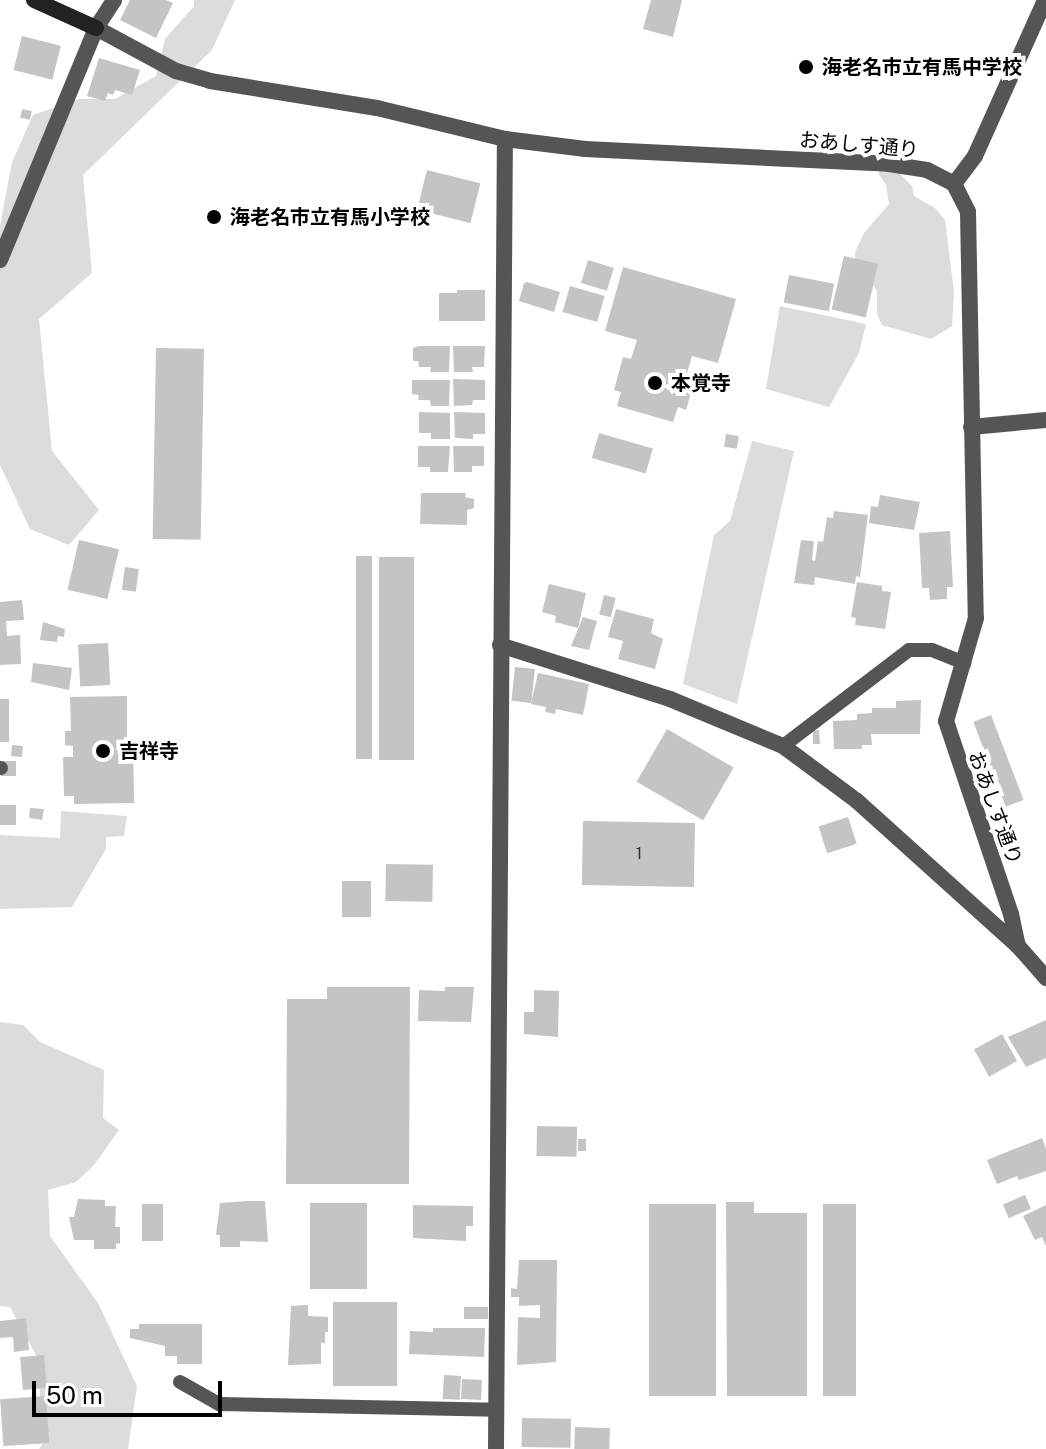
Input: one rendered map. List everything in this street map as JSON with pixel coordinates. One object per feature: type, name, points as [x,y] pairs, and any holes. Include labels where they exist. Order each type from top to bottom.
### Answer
[{"type":"street","points":[[34,0],[96,28]]},
{"type":"street","points":[[0,260],[96,28],[114,0]]},
{"type":"street","points":[[954,184],[975,156],[1045,0]]},
{"type":"street","name":"おあしす通り","points":[[96,28],[176,71],[210,81],[377,108],[505,139],[585,149],[889,164],[927,170],[954,184],[968,212],[976,618],[946,721],[949,738],[1011,914],[1018,946],[1046,978]]},
{"type":"street","points":[[496,1449],[505,139]]},
{"type":"street","points":[[971,427],[1046,420]]},
{"type":"street","points":[[500,645],[670,699],[783,746],[857,801],[1018,946]]},
{"type":"lane","points":[[783,746],[909,650],[932,650],[964,663]]},
{"type":"lane","points":[[180,1382],[219,1404],[495,1410]]},
{"type":"shaded area","points":[[194,0],[235,0],[212,50],[83,175],[92,273],[39,319],[52,451],[99,510],[69,545],[30,529],[0,465],[0,226],[12,162],[33,115],[79,99],[115,99],[156,76],[165,39],[194,6]]},
{"type":"shaded area","points":[[884,169],[899,173],[912,186],[914,196],[935,208],[945,220],[954,292],[952,326],[931,339],[882,325],[877,314],[877,291],[868,277],[855,267],[855,252],[864,233],[889,204],[886,185],[878,173]]},
{"type":"shaded area","points":[[780,306],[866,324],[859,353],[829,407],[766,389]]},
{"type":"shaded area","points":[[752,441],[794,451],[737,704],[683,684],[714,535],[730,521]]},
{"type":"shaded area","points":[[61,811],[127,816],[124,836],[106,837],[106,849],[72,907],[0,909],[0,835],[60,838]]},
{"type":"shaded area","points":[[0,1022],[23,1025],[40,1042],[104,1070],[103,1118],[119,1130],[94,1165],[76,1182],[48,1190],[50,1236],[98,1303],[137,1386],[128,1449],[39,1449],[44,1442],[37,1357],[10,1307],[0,1306]]},
{"type":"building","points":[[130,0],[166,0],[173,3],[156,38],[120,20]]},
{"type":"building","points":[[651,0],[682,0],[673,37],[643,29]]},
{"type":"building","points":[[22,36],[61,46],[52,80],[14,70]]},
{"type":"building","points":[[99,58],[140,70],[132,95],[115,90],[113,95],[108,93],[105,101],[87,96]]},
{"type":"building","points":[[22,109],[32,111],[30,120],[20,118]]},
{"type":"building","points":[[427,170],[480,183],[470,223],[417,210]]},
{"type":"building","points":[[844,256],[878,264],[866,317],[832,310]]},
{"type":"building","points":[[588,260],[614,268],[607,291],[581,283]]},
{"type":"building","points":[[623,267],[736,299],[718,363],[692,356],[687,373],[696,376],[686,410],[678,407],[673,422],[617,406],[621,392],[614,390],[623,357],[631,359],[637,340],[605,331]]},
{"type":"building","points":[[789,275],[834,284],[829,311],[784,302]]},
{"type":"building","points":[[527,282],[560,292],[554,312],[519,301]]},
{"type":"building","points":[[570,286],[605,296],[597,322],[563,312]]},
{"type":"building","points":[[457,290],[485,290],[485,321],[439,321],[439,293],[457,293]]},
{"type":"building","points":[[450,346],[449,372],[430,372],[431,367],[419,367],[418,361],[413,361],[413,348]]},
{"type":"building","points":[[453,346],[485,346],[484,367],[472,367],[473,372],[454,372]]},
{"type":"building","points":[[156,348],[204,349],[201,540],[153,539]]},
{"type":"building","points":[[453,379],[485,380],[485,400],[473,400],[472,405],[454,406]]},
{"type":"building","points":[[412,380],[450,380],[449,406],[431,406],[430,400],[418,400],[419,395],[412,394]]},
{"type":"building","points":[[419,412],[450,413],[450,439],[431,439],[431,433],[419,433]]},
{"type":"building","points":[[454,412],[485,413],[485,434],[473,434],[473,439],[455,438]]},
{"type":"building","points":[[599,433],[653,448],[646,473],[592,458]]},
{"type":"building","points":[[726,434],[739,436],[737,449],[724,447]]},
{"type":"building","points":[[418,446],[450,446],[448,472],[430,472],[430,467],[418,467]]},
{"type":"building","points":[[453,446],[484,446],[484,466],[472,466],[472,472],[454,472]]},
{"type":"building","points":[[421,493],[466,493],[465,497],[474,499],[474,508],[467,510],[467,525],[420,524]]},
{"type":"building","points":[[880,495],[920,502],[914,530],[869,523],[871,506],[878,507]]},
{"type":"building","points":[[834,511],[868,515],[860,577],[856,576],[855,584],[815,577],[814,585],[794,583],[801,540],[814,541],[812,560],[815,561],[818,541],[823,542],[827,517],[833,518]]},
{"type":"building","points":[[950,531],[953,587],[947,587],[947,599],[930,600],[929,588],[922,588],[919,533]]},
{"type":"building","points":[[79,540],[119,549],[107,599],[68,590]]},
{"type":"building","points":[[356,556],[372,556],[372,759],[356,759]]},
{"type":"building","points":[[379,557],[414,557],[414,760],[379,760]]},
{"type":"building","points":[[125,567],[139,569],[136,592],[122,590]]},
{"type":"building","points":[[857,582],[882,586],[882,591],[891,592],[885,629],[855,625],[856,618],[851,617]]},
{"type":"building","points":[[549,584],[586,593],[578,628],[555,622],[556,616],[542,612]]},
{"type":"building","points":[[604,595],[616,598],[611,617],[599,614]]},
{"type":"building","points":[[22,600],[24,620],[6,621],[7,636],[20,635],[21,664],[0,665],[0,602]]},
{"type":"building","points":[[616,609],[654,619],[651,633],[663,639],[655,669],[618,659],[623,641],[608,637]]},
{"type":"building","points":[[583,617],[597,621],[589,650],[571,646]]},
{"type":"building","points":[[43,622],[65,629],[64,637],[58,636],[57,642],[40,640]]},
{"type":"building","points":[[108,643],[110,685],[80,687],[78,645]]},
{"type":"building","points":[[33,663],[72,668],[69,690],[31,682]]},
{"type":"building","points":[[515,667],[535,669],[531,703],[511,701]]},
{"type":"building","points":[[538,673],[589,684],[583,715],[556,709],[555,714],[545,712],[546,707],[531,704]]},
{"type":"building","name":"吉祥寺","points":[[127,696],[127,739],[133,739],[134,803],[74,804],[74,796],[64,796],[63,757],[73,757],[73,746],[65,745],[65,731],[71,731],[70,697]]},
{"type":"building","points":[[0,699],[9,699],[9,742],[0,742]]},
{"type":"building","points":[[921,700],[920,734],[871,734],[872,745],[862,745],[862,749],[834,749],[833,721],[857,720],[857,714],[872,713],[872,708],[896,708],[896,701]]},
{"type":"building","points":[[991,715],[1024,800],[1006,807],[973,722]]},
{"type":"building","points":[[667,729],[734,768],[703,820],[636,782]]},
{"type":"building","points":[[819,730],[820,744],[813,744],[813,731]]},
{"type":"building","points":[[12,745],[23,746],[22,757],[11,756]]},
{"type":"building","points":[[1,761],[16,761],[16,776],[1,776]]},
{"type":"building","points":[[0,805],[16,805],[16,825],[0,825]]},
{"type":"building","points":[[30,808],[44,809],[42,820],[29,818]]},
{"type":"building","points":[[848,817],[857,844],[827,853],[819,827]]},
{"type":"building","points":[[583,821],[695,823],[694,887],[582,885]]},
{"type":"building","points":[[386,864],[433,865],[432,902],[385,901]]},
{"type":"building","points":[[342,881],[371,881],[371,917],[342,917]]},
{"type":"building","points":[[327,987],[410,987],[409,1184],[286,1184],[287,999],[327,999]]},
{"type":"building","points":[[445,987],[474,987],[471,1022],[418,1021],[419,990],[445,991]]},
{"type":"building","points":[[534,990],[559,991],[558,1037],[524,1034],[524,1012],[534,1012]]},
{"type":"building","points":[[1046,1020],[1046,1058],[1026,1067],[1008,1037]]},
{"type":"building","points":[[1002,1034],[1017,1061],[989,1077],[974,1050]]},
{"type":"building","points":[[537,1126],[577,1127],[576,1157],[536,1156]]},
{"type":"building","points":[[1042,1138],[1046,1149],[1046,1171],[1019,1180],[1017,1176],[997,1184],[987,1160]]},
{"type":"building","points":[[578,1139],[586,1139],[586,1151],[578,1151]]},
{"type":"building","points":[[1025,1195],[1031,1209],[1009,1218],[1003,1204]]},
{"type":"building","points":[[78,1199],[105,1200],[105,1206],[116,1206],[115,1227],[120,1227],[120,1244],[116,1243],[116,1249],[94,1249],[94,1240],[74,1240],[69,1217],[74,1217]]},
{"type":"building","points":[[265,1201],[268,1242],[240,1241],[240,1247],[220,1247],[220,1235],[216,1235],[220,1203]]},
{"type":"building","points":[[726,1202],[754,1202],[754,1213],[807,1213],[807,1396],[727,1396]]},
{"type":"building","points":[[310,1203],[367,1203],[367,1289],[310,1289]]},
{"type":"building","points":[[142,1204],[163,1204],[163,1241],[142,1241]]},
{"type":"building","points":[[649,1204],[716,1204],[716,1396],[649,1396]]},
{"type":"building","points":[[823,1204],[856,1204],[856,1396],[823,1396]]},
{"type":"building","points":[[413,1205],[473,1206],[473,1226],[466,1226],[466,1241],[413,1238]]},
{"type":"building","points":[[1046,1205],[1046,1246],[1042,1237],[1035,1240],[1023,1216]]},
{"type":"building","points":[[519,1260],[557,1260],[556,1362],[517,1365],[518,1317],[540,1318],[540,1305],[519,1306],[519,1297],[511,1297],[511,1288],[517,1289]]},
{"type":"building","points":[[333,1302],[397,1302],[397,1386],[333,1386]]},
{"type":"building","points":[[308,1305],[308,1316],[328,1317],[328,1332],[325,1332],[325,1343],[321,1343],[321,1364],[288,1365],[291,1306]]},
{"type":"building","points":[[464,1307],[488,1307],[488,1319],[464,1319]]},
{"type":"building","points":[[26,1318],[29,1350],[14,1352],[13,1337],[0,1338],[0,1321]]},
{"type":"building","points":[[139,1324],[202,1324],[202,1364],[177,1364],[177,1356],[165,1356],[165,1346],[130,1338],[130,1329],[139,1329]]},
{"type":"building","points":[[433,1328],[485,1328],[484,1357],[409,1354],[410,1331],[433,1332]]},
{"type":"building","points":[[44,1355],[47,1388],[23,1390],[20,1357]]},
{"type":"building","points":[[444,1375],[461,1376],[460,1400],[443,1399]]},
{"type":"building","points":[[462,1379],[482,1380],[481,1400],[461,1399]]},
{"type":"building","points":[[46,1396],[49,1443],[3,1446],[0,1399]]},
{"type":"building","points":[[522,1418],[571,1419],[570,1448],[521,1447]]},
{"type":"building","points":[[575,1427],[610,1428],[609,1449],[574,1449]]},
{"type":"place","name":"海老名市立有馬中学校","points":[[806,67]]},
{"type":"place","name":"海老名市立有馬小学校","points":[[214,217]]},
{"type":"place","name":"本覚寺","points":[[655,383]]},
{"type":"place","name":"吉祥寺","points":[[103,751]]}]
